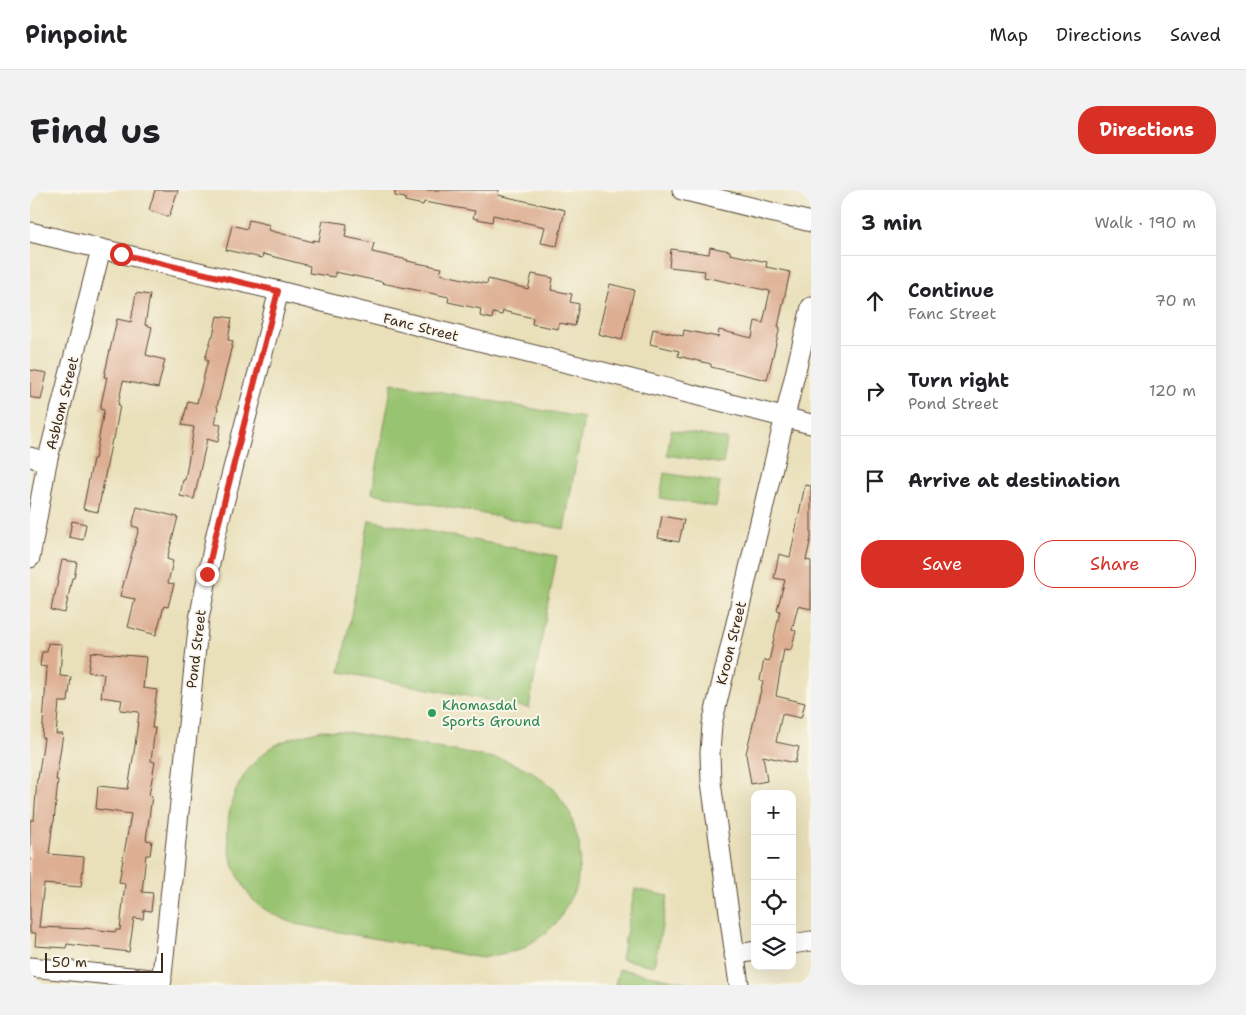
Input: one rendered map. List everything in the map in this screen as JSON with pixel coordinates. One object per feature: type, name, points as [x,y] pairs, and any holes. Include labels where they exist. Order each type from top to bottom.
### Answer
[{"type":"street","points":[[682,190],[811,222]]},
{"type":"street","name":"Fanc Street","points":[[30,232],[278,291],[811,424]]},
{"type":"street","name":"Asblom Street","points":[[30,558],[39,459],[101,249]]},
{"type":"street","name":"Pond Street","points":[[161,983],[199,619],[216,534],[278,291]]},
{"type":"street","name":"Kroon Street","points":[[738,985],[711,782],[712,724],[811,307]]},
{"type":"street","points":[[796,943],[811,941]]},
{"type":"street","points":[[734,955],[751,952]]},
{"type":"street","points":[[30,967],[161,983]]},
{"type":"green space","points":[[392,383],[584,418],[564,529],[372,493]]},
{"type":"green space","points":[[671,430],[727,439],[723,464],[667,455]]},
{"type":"green space","points":[[664,473],[720,482],[716,507],[660,498]]},
{"type":"green space","points":[[369,520],[557,556],[529,708],[340,672]]},
{"type":"green space","points":[[321,730],[342,731],[505,760],[531,771],[555,790],[570,813],[579,843],[580,859],[577,885],[559,920],[546,933],[520,950],[482,958],[295,924],[275,915],[255,902],[242,883],[234,866],[229,847],[228,828],[235,792],[244,775],[271,748],[289,739]]},
{"type":"green space","points":[[635,889],[668,896],[654,966],[621,959]]},
{"type":"green space","points":[[619,969],[688,983],[688,985],[615,985]]},
{"type":"building","points":[[155,190],[178,190],[169,217],[149,210]]},
{"type":"building","points":[[395,190],[499,190],[498,195],[565,210],[557,246],[541,243],[545,227],[493,215],[492,222],[473,218],[475,211],[424,202],[423,205],[405,201],[405,198],[395,196]]},
{"type":"building","points":[[249,220],[270,225],[268,230],[313,242],[313,240],[319,241],[323,220],[347,224],[345,237],[374,243],[372,252],[442,268],[440,274],[487,284],[488,279],[528,289],[532,274],[553,278],[551,290],[572,294],[570,302],[579,304],[575,326],[559,323],[558,329],[532,324],[533,318],[503,311],[502,315],[493,313],[492,319],[480,316],[481,309],[448,302],[449,297],[335,272],[335,277],[309,273],[310,266],[263,254],[262,258],[226,250],[232,225],[247,229]]},
{"type":"building","points":[[710,247],[730,251],[730,254],[767,262],[766,267],[790,272],[778,327],[780,327],[767,380],[711,367],[711,364],[678,356],[679,351],[650,344],[653,329],[683,336],[684,330],[718,337],[719,330],[752,338],[755,321],[763,323],[770,291],[704,277],[705,271],[669,267],[671,249],[709,254]]},
{"type":"building","points":[[610,284],[634,290],[622,340],[598,334]]},
{"type":"building","points":[[136,293],[150,295],[145,325],[152,327],[146,355],[165,360],[158,388],[123,381],[114,439],[112,439],[98,512],[83,509],[104,410],[100,409],[107,377],[104,377],[117,319],[131,322]]},
{"type":"building","points":[[217,316],[232,318],[228,340],[233,341],[217,407],[215,424],[221,425],[218,442],[207,439],[194,499],[180,496],[183,480],[185,480],[194,427],[182,425],[188,401],[197,403],[208,360],[205,359],[213,336]]},
{"type":"building","points":[[30,370],[47,373],[41,400],[30,397]]},
{"type":"building","points":[[805,485],[811,486],[811,538],[806,560],[811,561],[811,609],[798,606],[792,630],[796,631],[791,650],[784,649],[776,696],[805,703],[801,718],[782,714],[776,742],[799,747],[795,763],[763,756],[767,781],[751,784],[746,754],[763,681],[760,680],[764,660],[769,661],[780,611],[777,610],[785,580],[774,578],[779,554],[790,557]]},
{"type":"building","points":[[137,507],[178,517],[167,559],[173,561],[168,583],[174,584],[168,607],[164,606],[156,635],[128,627],[135,599],[120,596],[139,528],[132,526]]},
{"type":"building","points":[[662,516],[684,520],[679,542],[658,538]]},
{"type":"building","points":[[72,521],[86,524],[83,540],[69,537]]},
{"type":"building","points":[[62,560],[77,562],[65,613],[51,610]]},
{"type":"building","points":[[48,643],[62,644],[60,676],[71,677],[68,702],[59,702],[56,734],[63,734],[56,780],[58,780],[49,854],[84,857],[81,887],[44,884],[39,927],[85,928],[115,932],[120,930],[125,883],[119,882],[131,814],[96,809],[98,786],[128,789],[139,712],[120,710],[122,700],[101,697],[104,674],[88,672],[91,652],[146,657],[143,688],[157,690],[152,728],[155,728],[151,761],[155,762],[149,795],[152,796],[146,840],[152,841],[150,855],[146,855],[142,892],[153,893],[151,911],[144,910],[143,919],[134,918],[129,952],[67,944],[66,948],[35,946],[36,933],[30,933],[30,820],[34,820],[37,779],[44,738],[42,738],[47,667],[40,666],[42,652],[47,652]]},
{"type":"place","name":"Khomasdal Sports Ground","points":[[432,713]]},
{"type":"route","points":[[121,254],[278,291],[207,574]]}]
